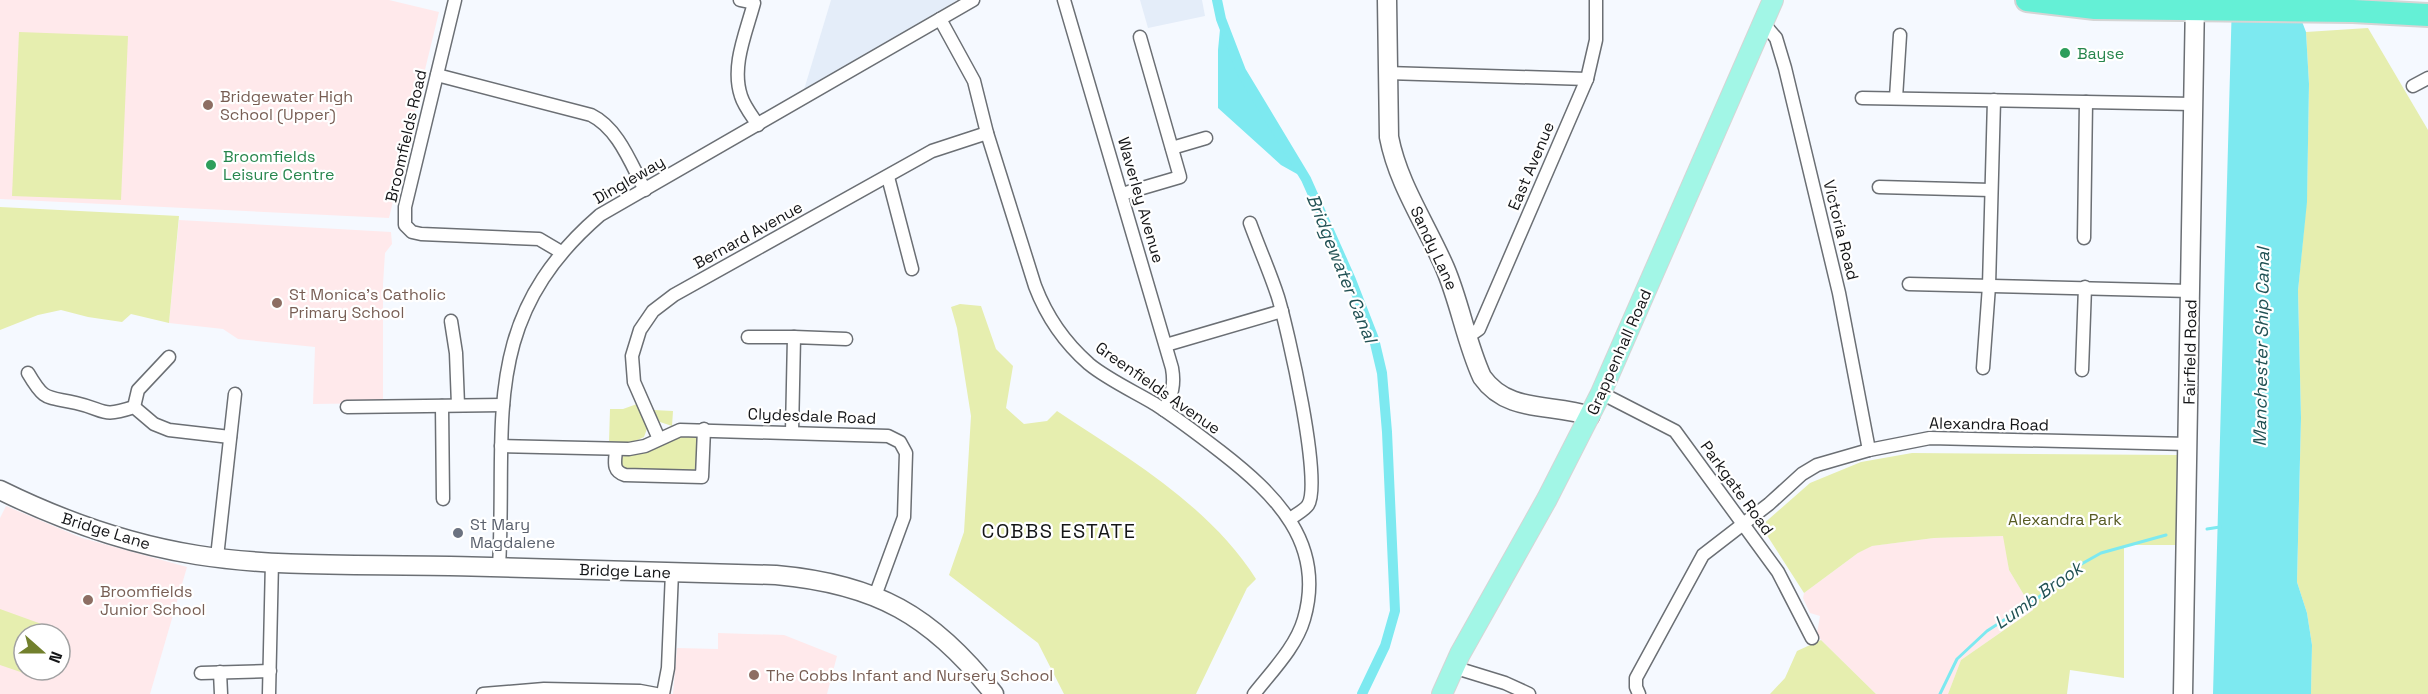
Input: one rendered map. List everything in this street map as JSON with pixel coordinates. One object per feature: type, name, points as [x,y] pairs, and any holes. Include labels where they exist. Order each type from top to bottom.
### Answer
[{"type":"highway","points":[[2027,0],[2095,8],[2194,5],[2224,9],[2428,15]]},
{"type":"main road","name":"Grappenhall Road","points":[[1442,694],[1453,667],[1533,526],[1601,393],[1773,0]]},
{"type":"street","name":"Broomfields Road","points":[[455,0],[405,207],[405,225],[412,231],[422,234],[539,239],[561,252]]},
{"type":"street","points":[[740,0],[754,3],[737,76],[741,98],[758,125]]},
{"type":"street","name":"Dingleway","points":[[499,567],[501,446],[505,379],[525,308],[561,252],[600,215],[973,0]]},
{"type":"street","name":"Waverley Avenue","points":[[1064,0],[1166,345],[1174,384],[1164,410]]},
{"type":"street","name":"Sandy Lane","points":[[1387,0],[1389,137],[1396,164],[1458,301],[1482,376],[1497,393],[1507,399],[1590,416]]},
{"type":"street","name":"East Avenue","points":[[1469,336],[1479,329],[1587,79],[1596,40],[1596,0]]},
{"type":"street","name":"Fairfield Road","points":[[2183,694],[2194,5]]},
{"type":"street","name":"Greenfields Avenue","points":[[940,19],[974,81],[987,133],[1044,310],[1090,364],[1164,410],[1249,474],[1290,519],[1303,546],[1309,569],[1304,619],[1294,642],[1254,694]]},
{"type":"street","name":"Victoria Road","points":[[1764,24],[1776,38],[1785,68],[1839,293],[1869,450]]},
{"type":"street","points":[[1896,98],[1900,35]]},
{"type":"street","points":[[1122,194],[1180,177],[1140,37]]},
{"type":"street","points":[[1387,73],[1587,79]]},
{"type":"street","points":[[437,75],[591,115],[602,120],[610,129],[645,190]]},
{"type":"street","points":[[2413,86],[2428,78]]},
{"type":"street","points":[[1862,98],[2193,104]]},
{"type":"street","points":[[1983,368],[1989,286],[1994,100]]},
{"type":"street","points":[[2084,238],[2086,102]]},
{"type":"street","name":"Bernard Avenue","points":[[659,439],[634,382],[632,356],[640,330],[653,311],[674,296],[932,151],[987,133]]},
{"type":"street","points":[[1173,148],[1206,138]]},
{"type":"street","points":[[888,177],[912,269]]},
{"type":"street","points":[[1879,187],[1991,190]]},
{"type":"street","points":[[1250,223],[1282,311],[1296,370],[1308,438],[1312,495],[1308,506],[1290,519]]},
{"type":"street","points":[[1909,284],[2190,291]]},
{"type":"street","points":[[2082,370],[2085,287]]},
{"type":"street","points":[[1166,345],[1282,311]]},
{"type":"street","points":[[451,321],[456,352],[458,405]]},
{"type":"street","points":[[748,337],[846,339]]},
{"type":"street","points":[[792,432],[794,337]]},
{"type":"street","points":[[134,407],[138,390],[169,357]]},
{"type":"street","points":[[28,373],[38,390],[50,399],[77,403],[99,412],[113,414],[134,407]]},
{"type":"street","name":"Parkgate Road","points":[[1601,393],[1675,431],[1778,572],[1812,638]]},
{"type":"street","points":[[217,557],[235,394]]},
{"type":"street","points":[[347,407],[503,405]]},
{"type":"street","points":[[442,406],[443,499]]},
{"type":"street","points":[[134,407],[154,423],[169,430],[230,437]]},
{"type":"street","points":[[616,450],[615,468],[618,473],[625,476],[702,477],[704,429]]},
{"type":"street","name":"Clydesdale Road","points":[[501,446],[616,450],[645,446],[681,430],[704,429],[888,436],[900,442],[906,453],[904,518],[875,596]]},
{"type":"street","name":"Alexandra Road","points":[[1639,694],[1636,678],[1703,555],[1802,474],[1817,465],[1869,450],[1939,437],[2188,444]]},
{"type":"street","name":"Bridge Lane","points":[[0,490],[46,512],[122,539],[217,557],[272,561],[672,572],[803,578],[842,584],[875,596],[916,618],[950,643],[974,668],[994,694]]},
{"type":"street","points":[[269,694],[272,561]]},
{"type":"street","points":[[663,694],[668,668],[672,572]]},
{"type":"street","points":[[1453,667],[1529,694]]},
{"type":"street","points":[[201,672],[270,671]]},
{"type":"street","points":[[220,672],[221,694]]},
{"type":"street","points":[[483,694],[544,689],[640,691],[656,694]]},
{"type":"shaded area","name":"Bridgewater High School (Upper)","points":[[0,0],[389,0],[439,12],[389,218],[0,199]]},
{"type":"shaded area","points":[[831,0],[957,0],[864,61],[803,93]]},
{"type":"shaded area","points":[[1140,0],[1202,0],[1205,16],[1148,28]]},
{"type":"shaded area","name":"St Monica's Catholic Primary School","points":[[179,220],[391,232],[392,244],[385,253],[383,284],[383,403],[313,404],[315,347],[238,339],[223,329],[169,323]]},
{"type":"shaded area","name":"Broomfields Junior School","points":[[6,506],[82,538],[187,567],[150,694],[0,694],[0,518]]},
{"type":"shaded area","points":[[2004,536],[2009,570],[2033,610],[1961,660],[1948,694],[1876,694],[1821,640],[1817,633],[1820,616],[1810,613],[1803,598],[1804,593],[1871,546],[1934,538]]},
{"type":"shaded area","name":"The Cobbs Infant and Nursery School","points":[[718,633],[784,635],[837,656],[827,694],[673,694],[677,648],[718,649]]},
{"type":"green space","points":[[2368,28],[2428,130],[2428,694],[2311,694],[2312,645],[2307,613],[2297,582],[2301,418],[2298,291],[2307,196],[2309,84],[2306,32]]},
{"type":"green space","points":[[19,32],[128,36],[121,200],[12,196]]},
{"type":"green space","points":[[0,207],[179,216],[169,323],[131,314],[122,322],[61,310],[38,315],[0,330]]},
{"type":"green space","points":[[960,304],[981,306],[996,349],[1013,366],[1006,408],[1024,424],[1047,421],[1057,411],[1139,466],[1166,485],[1215,528],[1256,579],[1247,588],[1196,694],[1064,694],[1038,643],[949,575],[964,532],[971,416],[957,328],[951,307]]},
{"type":"green space","points":[[637,404],[648,426],[644,437],[633,442],[609,443],[610,409],[623,409]]},
{"type":"green space","points":[[653,410],[673,411],[672,426],[660,422]]},
{"type":"green space","points":[[696,434],[699,437],[698,465],[693,471],[628,470],[620,463],[620,457],[641,453],[685,435]]},
{"type":"green space","name":"Alexandra Park","points":[[1912,453],[2177,455],[2176,545],[2124,545],[2124,678],[2070,670],[2067,694],[1948,694],[1961,660],[2033,610],[2009,570],[2003,536],[1934,538],[1872,546],[1858,553],[1804,593],[1761,526],[1810,483],[1861,462]]},
{"type":"green space","points":[[0,609],[36,622],[12,622],[12,669],[0,665]]},
{"type":"green space","points":[[1821,640],[1876,694],[1770,694],[1785,678],[1797,651]]},
{"type":"water","name":"Manchester Ship Canal","points":[[2232,0],[2295,3],[2306,32],[2309,84],[2307,202],[2298,291],[2301,418],[2297,582],[2307,613],[2312,645],[2311,694],[2213,694]]},
{"type":"water","points":[[1221,19],[1241,71],[1306,179],[1281,165],[1218,108],[1218,50]]},
{"type":"waterway","name":"Bridgewater Canal","points":[[1217,0],[1221,19],[1241,71],[1306,179],[1351,280],[1374,339],[1382,373],[1395,611],[1385,646],[1362,694]]},
{"type":"waterway","name":"Lumb Brook","points":[[2207,529],[2220,527]]},
{"type":"waterway","name":"Lumb Brook","points":[[1940,694],[1957,659],[1987,631],[2038,598],[2069,571],[2101,553],[2166,535]]},
{"type":"place","name":"Bayse","points":[[2065,53]]},
{"type":"place","name":"Bridgewater High School (Upper)","points":[[208,105]]},
{"type":"place","name":"Broomfields Leisure Centre","points":[[211,165]]},
{"type":"place","name":"St Monica's Catholic Primary School","points":[[277,303]]},
{"type":"place","name":"St Mary Magdalene","points":[[458,533]]},
{"type":"place","name":"Broomfields Junior School","points":[[88,600]]},
{"type":"place","name":"The Cobbs Infant and Nursery School","points":[[754,675]]},
{"type":"district","name":"COBBS ESTATE","points":[[1059,531]]}]
